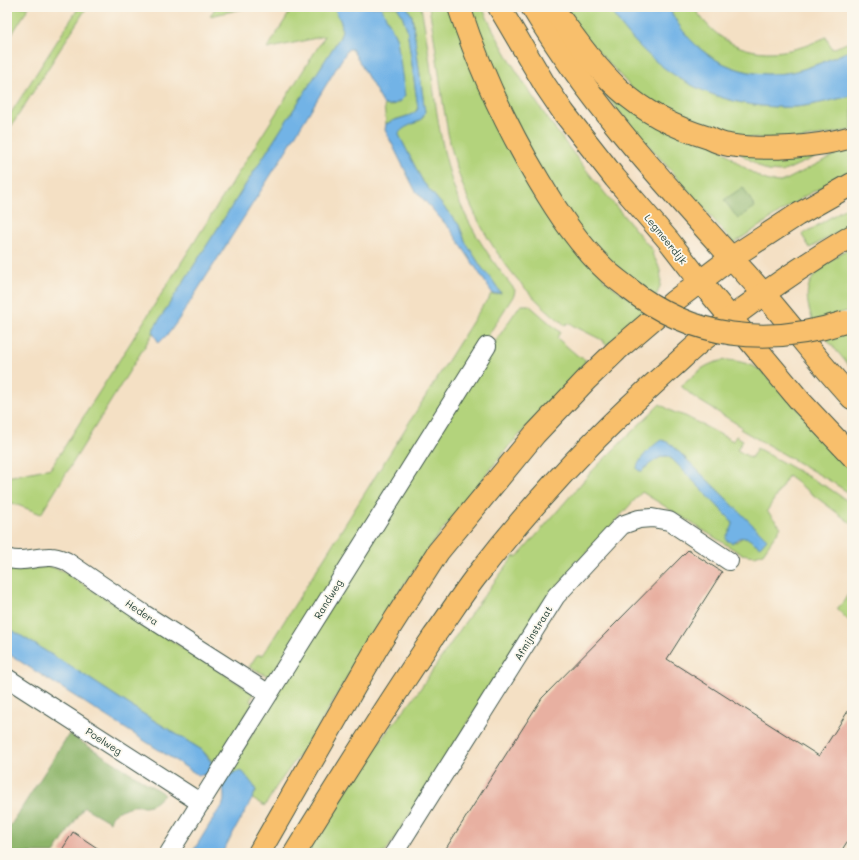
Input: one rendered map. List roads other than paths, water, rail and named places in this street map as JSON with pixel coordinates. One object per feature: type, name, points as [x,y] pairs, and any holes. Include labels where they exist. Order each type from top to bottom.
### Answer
[{"type":"main road","points":[[459,7],[482,70],[500,110],[536,176],[571,230],[607,271],[628,288],[657,309],[672,317],[710,330],[725,333],[749,336],[793,335],[826,329],[849,321]]},
{"type":"main road","name":"Legmeerdijk","points":[[500,7],[545,85],[564,113],[615,178],[669,241],[700,281],[801,402],[852,456]]},
{"type":"main road","points":[[532,7],[574,72],[628,140],[764,294],[796,334],[852,398]]},
{"type":"main road","points":[[552,7],[596,65],[620,90],[652,113],[684,129],[728,145],[760,147],[804,145],[842,140],[852,137]]},
{"type":"main road","points":[[259,853],[378,646],[438,552],[535,434],[587,379],[628,341],[700,281],[731,258],[797,215],[852,184]]},
{"type":"main road","points":[[295,853],[414,665],[477,575],[524,518],[599,434],[701,341],[764,294],[852,236]]},
{"type":"street","name":"Randweg","points":[[169,853],[487,346]]},
{"type":"street","name":"Afmijnstraat","points":[[394,853],[556,596],[622,525],[639,519],[652,518],[669,521],[729,561]]},
{"type":"street","name":"Hedera","points":[[7,558],[19,560],[57,557],[66,561],[144,614],[269,694]]},
{"type":"street","name":"Poelweg","points":[[7,678],[204,797]]},
{"type":"water","points":[[334,7],[381,7],[397,39],[405,96],[396,104],[384,105],[352,49],[348,49],[276,167],[181,316],[169,333],[159,343],[153,333],[154,328],[340,37],[342,25]]},
{"type":"water","points":[[397,7],[407,7],[412,16],[425,112],[421,119],[406,127],[399,133],[399,135],[423,182],[459,225],[466,243],[482,268],[501,293],[493,294],[451,230],[415,190],[385,130],[386,124],[408,116],[416,112],[418,109],[407,29],[402,15]]},
{"type":"water","points":[[608,7],[669,7],[689,38],[702,50],[716,60],[749,72],[767,74],[786,73],[811,67],[852,50],[852,96],[795,107],[766,106],[738,102],[712,94],[688,83],[665,69],[625,31]]},
{"type":"water","points":[[661,440],[672,445],[767,539],[760,547],[746,537],[739,538],[732,543],[726,540],[733,524],[731,520],[670,457],[664,456],[657,459],[642,471],[637,469],[642,457]]},
{"type":"water","points":[[7,627],[202,750],[212,763],[231,774],[239,771],[243,772],[256,791],[222,853],[192,853],[218,811],[221,809],[224,800],[223,786],[204,775],[198,775],[7,653]]}]
